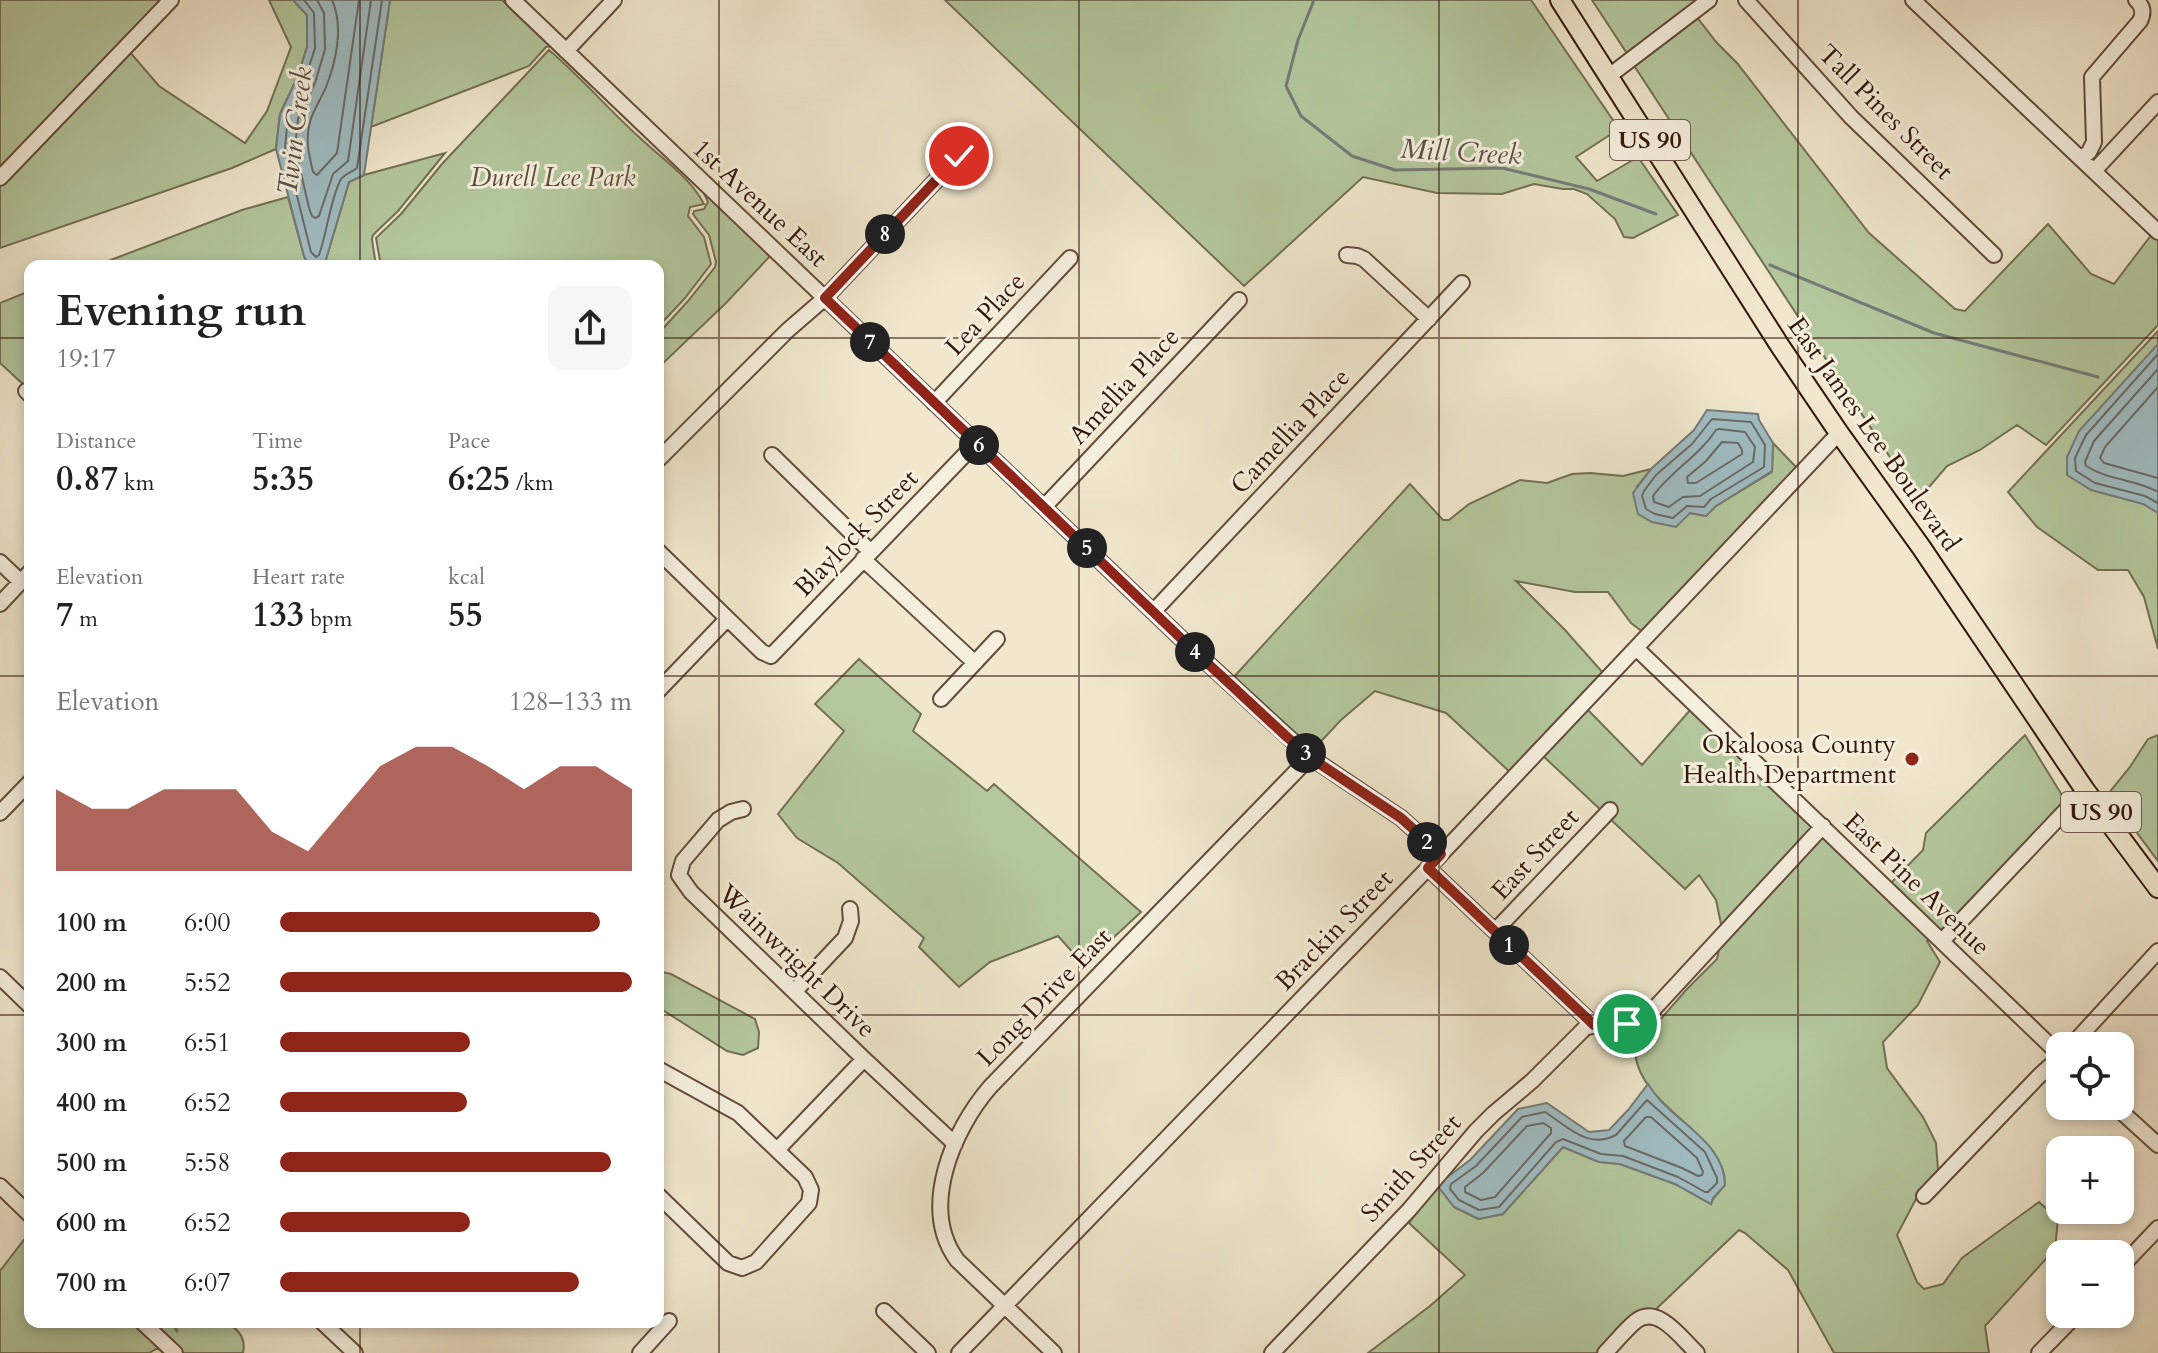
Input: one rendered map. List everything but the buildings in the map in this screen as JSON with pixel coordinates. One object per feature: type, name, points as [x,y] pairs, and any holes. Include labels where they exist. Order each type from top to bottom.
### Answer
[{"type":"main road","name":"East James Lee Boulevard","points":[[1560,0],[1839,433],[1921,547],[2085,790],[2158,888]]},
{"type":"street","points":[[0,178],[171,0]]},
{"type":"street","name":"1st Avenue East","points":[[513,0],[1153,612],[1310,757],[1401,818],[1441,854]]},
{"type":"street","points":[[566,51],[614,0]]},
{"type":"street","points":[[1609,76],[1709,0]]},
{"type":"street","name":"Tall Pines Street","points":[[1746,0],[1851,117],[1994,255]]},
{"type":"street","points":[[1913,0],[2084,157],[2094,171],[2158,232]]},
{"type":"street","points":[[2084,157],[2095,138],[2092,77],[2140,21],[2146,8]]},
{"type":"street","points":[[2094,171],[2158,102]]},
{"type":"street","points":[[664,454],[788,330],[825,298],[959,156]]},
{"type":"street","points":[[1347,255],[1364,259],[1429,319]]},
{"type":"street","name":"Lea Place","points":[[934,403],[1070,258]]},
{"type":"street","name":"Camellia Place","points":[[1153,612],[1462,283]]},
{"type":"street","name":"Amellia Place","points":[[1044,507],[1239,300]]},
{"type":"street","name":"Brackin Street","points":[[959,1353],[1428,868],[1839,433]]},
{"type":"street","name":"Blaylock Street","points":[[727,619],[762,652],[771,656],[976,443]]},
{"type":"street","points":[[772,455],[866,555],[975,663]]},
{"type":"street","points":[[664,557],[727,619],[664,680]]},
{"type":"street","points":[[0,562],[24,576]]},
{"type":"street","points":[[0,604],[24,578]]},
{"type":"street","points":[[941,699],[997,639]]},
{"type":"street","name":"East Pine Avenue","points":[[1636,648],[2046,1042]]},
{"type":"street","name":"Long Drive East","points":[[1054,1353],[951,1251],[943,1232],[940,1206],[944,1174],[955,1144],[975,1105],[990,1087],[1310,757]]},
{"type":"street","points":[[0,813],[24,788]]},
{"type":"street","points":[[1942,941],[2085,790]]},
{"type":"street","name":"Wainwright Drive","points":[[743,809],[718,820],[683,861],[679,875],[691,892],[955,1144]]},
{"type":"street","name":"East Street","points":[[1495,931],[1610,810]]},
{"type":"street","points":[[1428,868],[1594,1025],[1627,1024],[1648,1015],[1823,826]]},
{"type":"street","points":[[795,991],[845,938],[851,921],[850,909]]},
{"type":"street","points":[[2084,1032],[2158,951]]},
{"type":"street","points":[[0,977],[24,1000]]},
{"type":"street","name":"Smith Street","points":[[1272,1353],[1409,1210],[1493,1114],[1532,1081],[1585,1028],[1594,1025]]},
{"type":"street","points":[[777,1150],[864,1059]]},
{"type":"street","points":[[1924,1196],[2046,1069]]},
{"type":"street","points":[[664,1072],[738,1113],[805,1177],[811,1190],[809,1203],[756,1262],[742,1268],[728,1263],[664,1201]]},
{"type":"street","points":[[2130,1120],[2158,1145]]},
{"type":"street","points":[[0,1186],[24,1209]]},
{"type":"street","points":[[2134,1253],[2158,1228]]},
{"type":"street","points":[[884,1311],[928,1353]]},
{"type":"street","points":[[1605,1353],[1636,1321],[1651,1316],[1662,1320],[1697,1353]]},
{"type":"street","points":[[664,1327],[669,1321]]},
{"type":"street","points":[[148,1328],[175,1353]]},
{"type":"street","points":[[328,1328],[354,1353]]},
{"type":"street","points":[[640,1353],[663,1328]]},
{"type":"street","points":[[2039,1353],[2063,1328]]},
{"type":"green space","points":[[0,0],[164,0],[0,170]]},
{"type":"green space","points":[[269,0],[293,0],[307,15],[307,47],[298,76],[280,114],[276,149],[232,168],[0,248],[0,185],[129,51],[159,86],[245,143],[267,111],[291,47]]},
{"type":"green space","points":[[390,0],[502,0],[552,46],[546,47],[529,66],[371,127]]},
{"type":"green space","points":[[945,0],[1531,0],[1619,129],[1576,157],[1597,181],[1638,157],[1678,215],[1633,238],[1624,237],[1615,219],[1587,194],[1574,189],[1534,184],[1502,194],[1437,193],[1363,177],[1244,286]]},
{"type":"green space","points":[[1592,0],[1701,0],[1628,55]]},
{"type":"green space","points":[[1696,16],[1737,63],[1869,233],[1955,309],[1965,311],[2048,224],[2091,274],[2114,284],[2152,234],[2158,240],[2158,325],[2046,445],[2017,425],[1980,450],[1947,466],[1918,500],[1633,64]]},
{"type":"green space","name":"Durell Lee Park","points":[[549,50],[683,176],[698,194],[704,204],[690,207],[688,216],[704,237],[711,264],[664,321],[664,260],[380,260],[376,238],[401,214],[442,164]]},
{"type":"green space","points":[[445,153],[398,211],[373,235],[375,260],[326,260],[349,182]]},
{"type":"green space","points":[[702,189],[771,255],[664,362],[664,327],[715,267],[709,235],[693,214],[704,209],[708,202]]},
{"type":"green space","points":[[288,197],[306,260],[111,260],[242,210]]},
{"type":"green space","points":[[24,293],[24,385],[0,363],[0,303]]},
{"type":"green space","points":[[2158,331],[2158,649],[2144,597],[2128,570],[2098,570],[2037,527],[2008,492]]},
{"type":"green space","points":[[1773,443],[1798,469],[1644,633],[1631,623],[1608,592],[1575,592],[1516,581],[1604,674],[1511,773],[1446,713],[1375,691],[1341,720],[1312,751],[1232,679],[1410,484],[1443,520],[1449,520],[1469,504],[1520,480],[1547,483],[1572,474],[1623,476],[1651,469],[1637,487],[1690,513],[1706,516],[1716,506],[1772,472]]},
{"type":"green space","points":[[859,659],[921,714],[913,731],[987,791],[994,784],[1141,912],[1084,965],[1058,936],[990,962],[959,987],[919,947],[924,938],[838,863],[797,838],[778,814],[844,731],[815,704]]},
{"type":"green space","points":[[1586,708],[1642,765],[1691,709],[1815,827],[1722,929],[1716,900],[1699,875],[1685,889],[1609,818],[1617,809],[1610,802],[1602,811],[1542,755]]},
{"type":"green space","points":[[2025,735],[2065,800],[1941,932],[1891,883],[1923,850],[1926,833]]},
{"type":"green space","points":[[2158,735],[2158,861],[2108,794],[2148,739]]},
{"type":"green space","points":[[1823,834],[1931,938],[1927,941],[1940,962],[1918,1005],[1883,1042],[1887,1068],[1923,1117],[1936,1143],[1938,1170],[1917,1197],[1897,1235],[1917,1282],[1924,1289],[1943,1284],[1962,1258],[2039,1202],[2046,1208],[2046,1224],[2058,1224],[2056,1240],[2046,1240],[2046,1259],[1985,1326],[1989,1353],[1834,1353],[1788,1270],[1739,1230],[1654,1311],[1633,1317],[1598,1353],[1368,1353],[1465,1275],[1409,1223],[1437,1185],[1454,1207],[1478,1219],[1503,1214],[1563,1147],[1599,1162],[1620,1164],[1675,1184],[1711,1204],[1725,1185],[1721,1166],[1699,1135],[1652,1091],[1641,1074],[1635,1054],[1652,1029],[1717,959],[1720,945]]},
{"type":"green space","points":[[664,972],[755,1019],[759,1032],[758,1048],[743,1055],[727,1051],[664,1011]]},
{"type":"green space","points":[[24,1240],[24,1328],[140,1328],[167,1353],[158,1348],[149,1353],[0,1353],[0,1271]]},
{"type":"green space","points":[[157,1328],[235,1328],[243,1343],[243,1353],[184,1353]]},
{"type":"water","name":"Twin Creek","points":[[293,0],[390,0],[364,175],[349,182],[326,260],[306,260],[304,256],[276,149],[280,114],[298,76],[307,47],[307,15]]},
{"type":"water","points":[[2158,344],[2158,513],[2143,504],[2091,490],[2067,475],[2067,457],[2079,431]]},
{"type":"water","points":[[1707,410],[1758,414],[1773,443],[1772,471],[1716,506],[1706,516],[1690,513],[1676,527],[1652,522],[1638,514],[1633,493],[1651,469],[1694,430]]},
{"type":"water","points":[[1648,1084],[1719,1160],[1725,1185],[1711,1204],[1675,1184],[1620,1164],[1599,1162],[1563,1147],[1503,1214],[1479,1219],[1454,1207],[1437,1185],[1470,1160],[1518,1109],[1547,1103],[1589,1132],[1609,1130]]},
{"type":"waterway","name":"Mill Creek","points":[[1314,0],[1298,40],[1286,86],[1301,116],[1352,156],[1395,170],[1502,168],[1589,189],[1656,214]]},
{"type":"waterway","name":"Mill Creek","points":[[1770,265],[1934,333],[2098,377]]},
{"type":"place","name":"Okaloosa County Health Department","points":[[1912,759]]},
{"type":"route","points":[[959,156],[825,298],[1287,737],[1314,760],[1401,818],[1441,854],[1428,868],[1594,1025],[1627,1024]]}]
